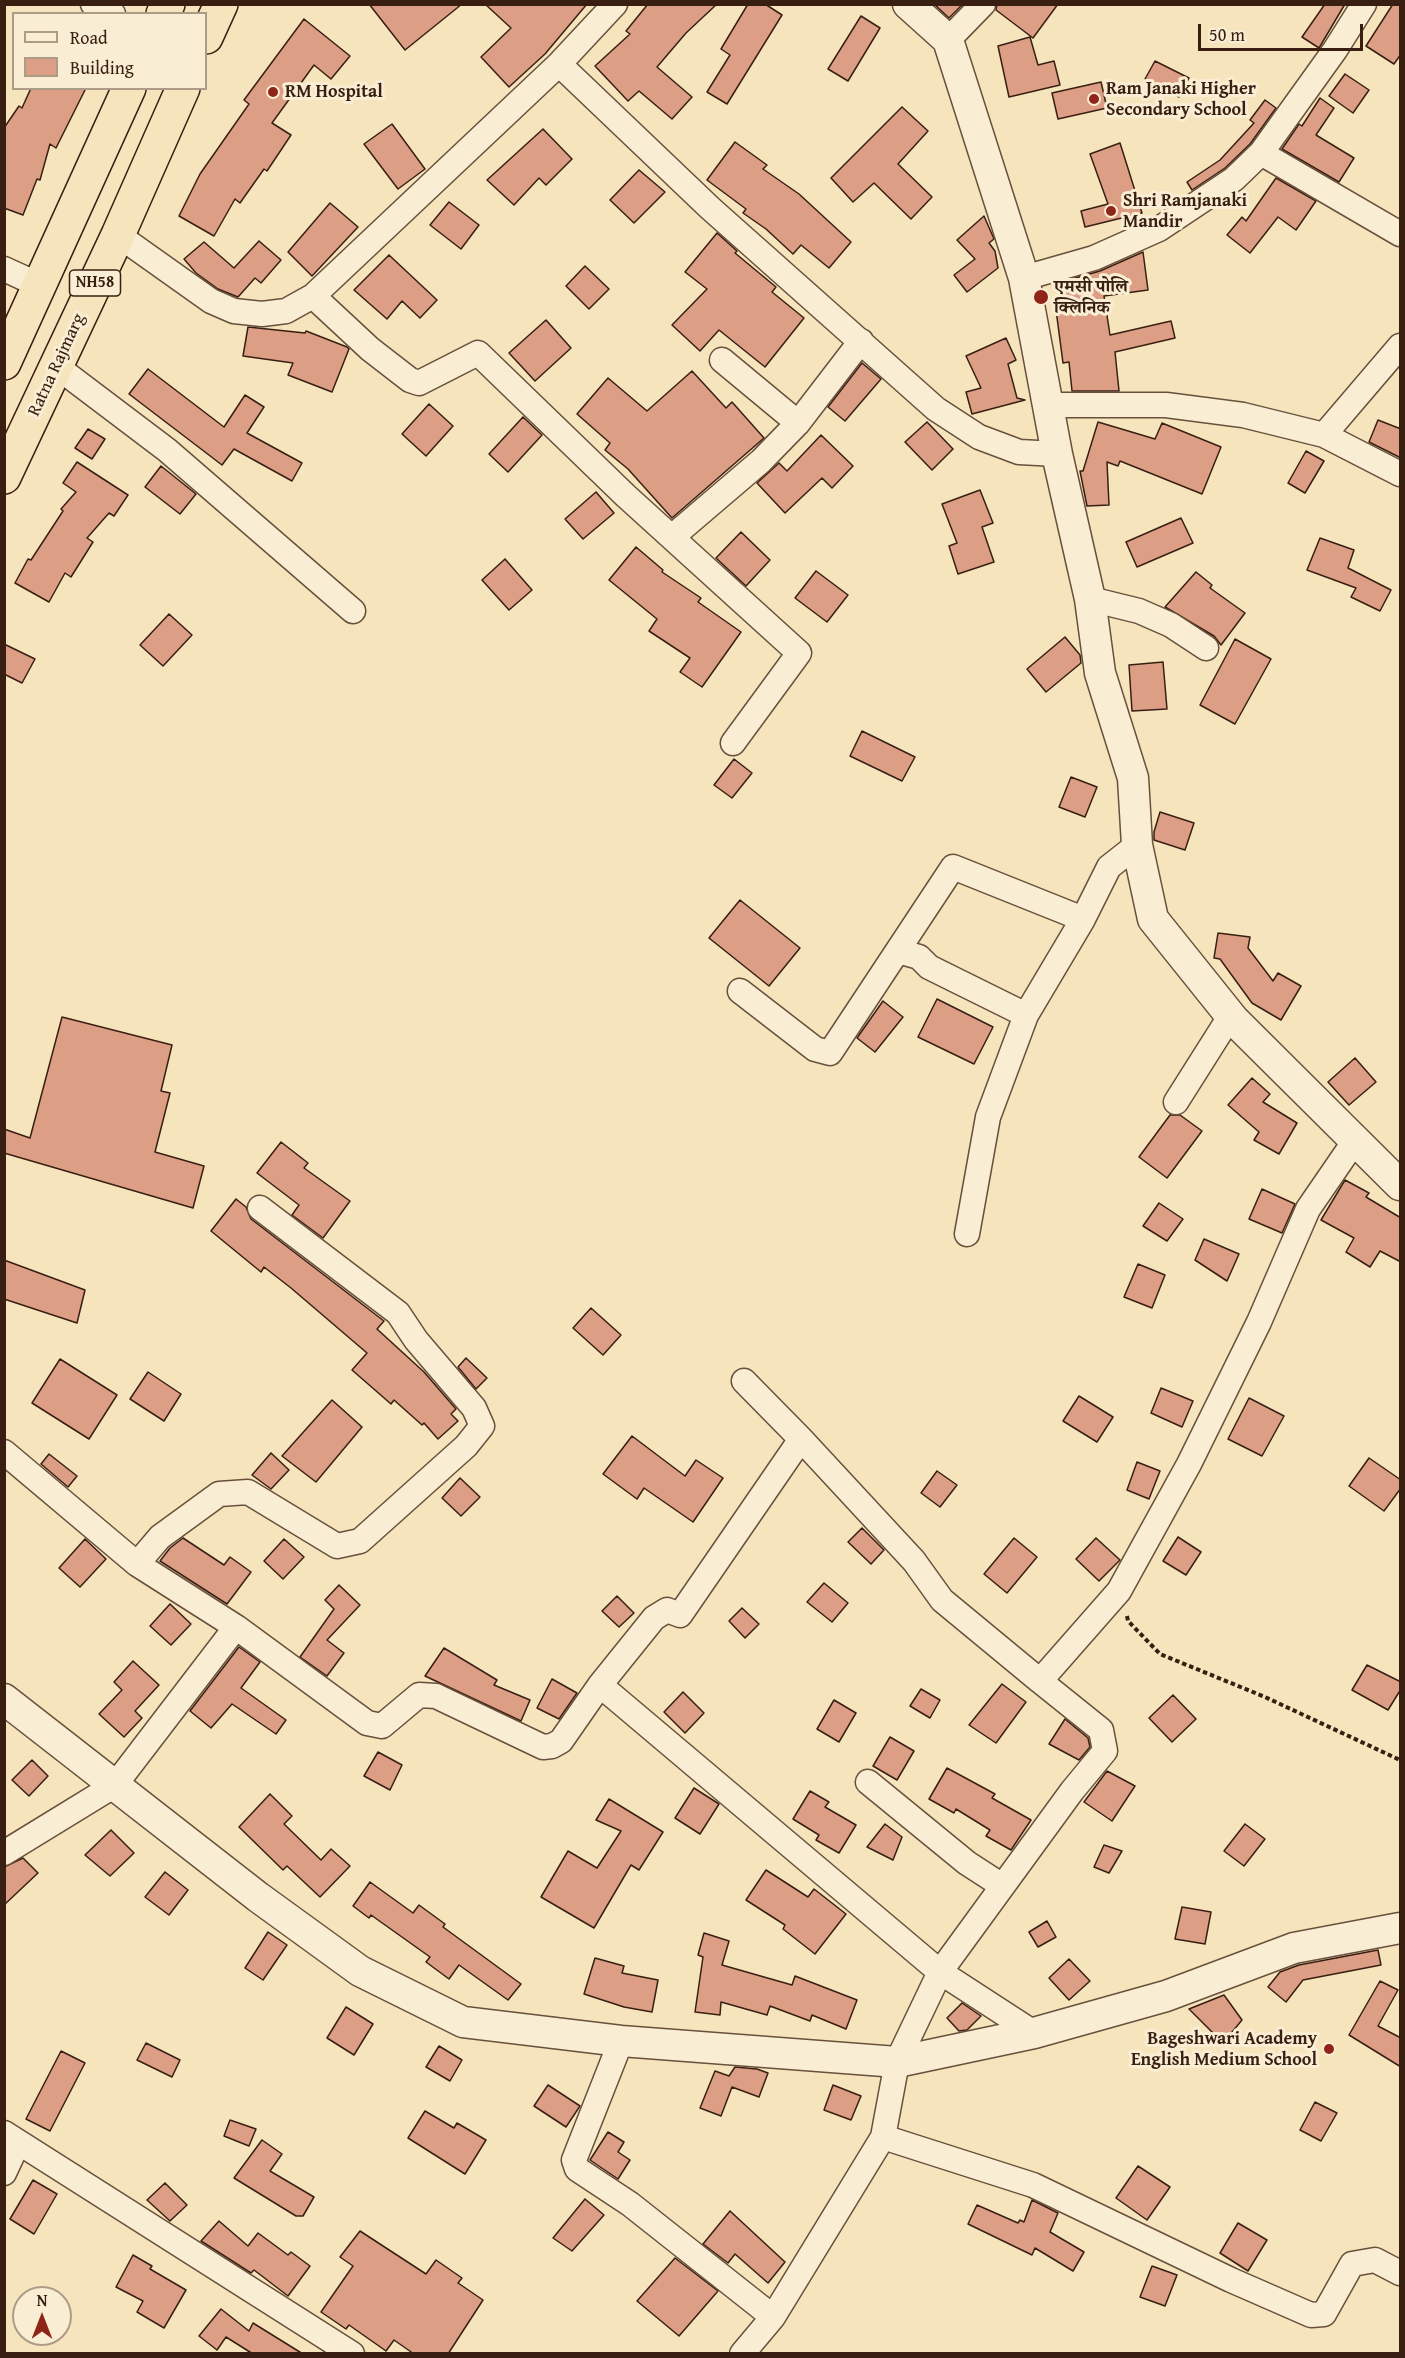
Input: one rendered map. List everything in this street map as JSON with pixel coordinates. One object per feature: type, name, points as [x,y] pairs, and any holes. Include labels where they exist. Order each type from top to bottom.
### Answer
[{"type":"highway","points":[[207,36],[221,4]]},
{"type":"highway","name":"NH58","points":[[4,363],[128,90]]},
{"type":"highway","name":"Ratna Rajmarg","points":[[4,477],[118,236],[182,90]]},
{"type":"street","points":[[93,4],[109,12]]},
{"type":"street","points":[[118,236],[211,301],[234,311],[262,314],[286,311],[313,296],[559,64],[615,4]]},
{"type":"street","points":[[908,4],[948,40],[1024,278],[1057,454],[1090,599],[1100,673],[1133,778],[1137,845],[1154,919],[1231,1015],[1354,1142],[1401,1185]]},
{"type":"street","points":[[948,40],[983,4]]},
{"type":"street","points":[[1024,278],[1094,258],[1159,228],[1234,179],[1261,153],[1335,50],[1364,4]]},
{"type":"street","points":[[559,64],[710,208],[936,409],[979,437],[1020,452],[1057,454]]},
{"type":"street","points":[[1261,153],[1401,234]]},
{"type":"street","points":[[4,269],[39,285]]},
{"type":"street","points":[[313,296],[370,350],[410,380],[419,383],[478,353],[672,537],[799,653],[734,743]]},
{"type":"street","points":[[672,537],[760,461],[798,423],[861,341]]},
{"type":"street","points":[[1324,435],[1401,346]]},
{"type":"street","points":[[722,360],[798,423]]},
{"type":"street","points":[[56,366],[167,450],[353,611]]},
{"type":"street","points":[[1049,405],[1166,405],[1243,415],[1324,435],[1401,474]]},
{"type":"street","points":[[1090,599],[1139,611],[1171,625],[1206,648]]},
{"type":"street","points":[[967,1234],[988,1116],[1026,1015],[1083,919],[1109,867],[1137,845]]},
{"type":"street","points":[[740,991],[815,1049],[830,1053],[953,867],[1083,919]]},
{"type":"street","points":[[898,951],[919,957],[929,967],[1026,1015]]},
{"type":"street","points":[[1176,1102],[1231,1015]]},
{"type":"street","points":[[1040,1681],[1119,1591],[1189,1464],[1259,1322],[1308,1209],[1354,1142]]},
{"type":"street","points":[[137,1564],[160,1537],[219,1494],[249,1492],[337,1546],[360,1541],[466,1446],[482,1425],[474,1408],[416,1340],[398,1313],[260,1208]]},
{"type":"street","points":[[742,2354],[773,2317],[883,2137],[897,2062],[940,1972],[1001,1885],[1105,1750],[1101,1731],[942,1600],[914,1561],[744,1381]]},
{"type":"street","points":[[4,1452],[137,1564],[236,1627],[367,1723],[381,1726],[419,1695],[436,1696],[543,1747],[552,1746],[561,1741],[600,1685],[654,1618],[667,1610],[680,1615],[801,1439]]},
{"type":"street","points":[[4,1853],[114,1785],[236,1627]]},
{"type":"street","points":[[600,1685],[940,1972],[1034,2032]]},
{"type":"street","points":[[4,1699],[258,1897],[370,1976],[463,2022],[621,2041],[897,2062],[1034,2032],[1166,1996],[1294,1948],[1401,1928]]},
{"type":"street","points":[[868,1782],[967,1863],[1001,1885]]},
{"type":"street","points":[[621,2041],[574,2160],[577,2169],[630,2204],[773,2317]]},
{"type":"street","points":[[883,2137],[1033,2184],[1231,2280],[1311,2315],[1324,2313],[1352,2264],[1375,2260],[1401,2273]]},
{"type":"street","points":[[4,2173],[11,2138],[352,2354]]},
{"type":"path","points":[[1119,1591],[1128,1621],[1160,1654],[1265,1697],[1401,1760]]},
{"type":"building","points":[[369,4],[462,4],[405,50]]},
{"type":"building","points":[[485,4],[587,4],[545,54],[509,87],[481,57],[511,28]]},
{"type":"building","points":[[648,4],[717,4],[686,33],[657,67],[692,97],[672,119],[639,91],[628,101],[595,66],[630,34],[626,31]]},
{"type":"building","points":[[748,4],[765,4],[782,15],[727,104],[707,92],[730,55],[721,49]]},
{"type":"building","points":[[934,4],[963,4],[949,18]]},
{"type":"building","points":[[997,4],[1058,4],[1033,38],[996,10]]},
{"type":"building","points":[[1325,4],[1345,4],[1319,48],[1302,37]]},
{"type":"building","points":[[1393,4],[1401,4],[1401,54],[1394,64],[1366,46]]},
{"type":"building","points":[[861,16],[880,28],[848,81],[828,69]]},
{"type":"building","points":[[304,19],[350,56],[331,79],[314,65],[272,123],[291,135],[267,171],[264,169],[240,203],[235,199],[214,236],[179,216],[200,174],[249,104],[244,100]]},
{"type":"building","points":[[1030,37],[1038,65],[1054,61],[1060,85],[1009,97],[998,46]]},
{"type":"building","points":[[1155,61],[1189,78],[1179,97],[1145,79]]},
{"type":"building","points":[[1345,74],[1369,90],[1353,113],[1329,96]]},
{"type":"building","points":[[1101,82],[1107,108],[1058,119],[1052,93]]},
{"type":"building","points":[[30,90],[85,90],[56,148],[50,144],[40,180],[37,179],[23,215],[4,208],[4,128],[19,106],[22,108]]},
{"type":"building","points":[[1320,98],[1334,108],[1316,135],[1354,158],[1339,182],[1282,149],[1299,124],[1302,126]]},
{"type":"building","points":[[1265,100],[1276,108],[1250,144],[1225,168],[1192,190],[1187,182],[1220,160],[1254,123],[1250,120]]},
{"type":"building","points":[[902,107],[928,131],[898,164],[932,197],[911,219],[874,183],[853,202],[831,178]]},
{"type":"building","points":[[392,124],[425,169],[398,189],[364,144]]},
{"type":"building","points":[[543,129],[572,159],[546,185],[539,178],[514,205],[487,180]]},
{"type":"building","points":[[735,142],[767,165],[763,169],[799,194],[851,242],[829,268],[801,245],[793,254],[766,229],[743,213],[746,209],[707,180]]},
{"type":"building","points":[[1120,143],[1142,213],[1085,227],[1081,211],[1108,204],[1090,154]]},
{"type":"building","points":[[639,170],[665,192],[634,223],[610,200]]},
{"type":"building","points":[[1276,178],[1316,201],[1296,230],[1278,217],[1250,253],[1227,235],[1242,217],[1246,221]]},
{"type":"building","points":[[449,202],[479,225],[461,249],[430,225]]},
{"type":"building","points":[[330,203],[358,227],[312,276],[288,252]]},
{"type":"building","points":[[984,216],[994,239],[989,243],[995,251],[998,268],[967,292],[954,275],[975,259],[957,240]]},
{"type":"building","points":[[717,233],[737,251],[735,253],[776,287],[772,292],[804,318],[765,367],[719,330],[700,351],[672,325],[707,289],[685,272]]},
{"type":"building","points":[[259,241],[281,260],[261,283],[255,278],[238,297],[218,289],[196,273],[184,259],[204,242],[234,268]]},
{"type":"building","points":[[1143,252],[1148,290],[1104,296],[1110,335],[1171,321],[1175,338],[1115,352],[1119,391],[1072,391],[1069,362],[1063,363],[1056,310],[1065,309],[1061,282],[1100,271]]},
{"type":"building","points":[[389,255],[437,300],[420,318],[402,301],[387,319],[354,290]]},
{"type":"building","points":[[585,266],[609,289],[589,309],[566,286]]},
{"type":"building","points":[[546,320],[571,348],[535,381],[509,353]]},
{"type":"building","points":[[248,327],[305,333],[306,331],[347,347],[349,349],[332,392],[288,375],[293,363],[243,356]]},
{"type":"building","points":[[1006,338],[1016,360],[1008,364],[1017,398],[1025,400],[972,414],[966,392],[981,388],[966,356]]},
{"type":"building","points":[[862,363],[881,379],[845,421],[828,407]]},
{"type":"building","points":[[148,369],[224,427],[245,395],[264,407],[247,433],[302,463],[292,481],[234,449],[222,465],[129,394]]},
{"type":"building","points":[[692,371],[726,408],[732,402],[764,438],[672,518],[628,469],[605,450],[610,443],[577,414],[608,378],[647,411]]},
{"type":"building","points":[[429,404],[453,426],[426,456],[402,434]]},
{"type":"building","points":[[523,417],[542,435],[508,472],[489,454]]},
{"type":"building","points":[[1378,420],[1401,429],[1401,458],[1369,442]]},
{"type":"building","points":[[927,422],[953,449],[932,470],[905,442]]},
{"type":"building","points":[[1098,422],[1155,439],[1162,423],[1221,447],[1202,494],[1120,461],[1118,466],[1107,462],[1109,505],[1087,506],[1080,471],[1083,471]]},
{"type":"building","points":[[88,429],[105,439],[92,459],[75,448]]},
{"type":"building","points":[[821,435],[853,466],[832,488],[822,478],[785,513],[757,483],[779,463],[787,471]]},
{"type":"building","points":[[1306,451],[1324,461],[1305,493],[1288,483]]},
{"type":"building","points":[[77,462],[128,495],[114,516],[109,513],[87,538],[93,542],[71,577],[65,573],[49,602],[15,583],[28,559],[31,560],[63,511],[61,509],[76,492],[63,483]]},
{"type":"building","points":[[161,466],[196,494],[180,514],[145,487]]},
{"type":"building","points":[[980,490],[993,523],[982,527],[994,562],[958,574],[949,546],[957,543],[942,504]]},
{"type":"building","points":[[596,492],[614,513],[583,539],[565,519]]},
{"type":"building","points":[[1181,518],[1193,543],[1137,567],[1126,542]]},
{"type":"building","points":[[741,532],[770,560],[746,586],[716,558]]},
{"type":"building","points":[[1320,538],[1354,550],[1348,568],[1391,590],[1380,611],[1351,597],[1356,588],[1307,570]]},
{"type":"building","points":[[636,547],[663,570],[662,572],[701,598],[698,602],[741,632],[702,687],[680,672],[690,658],[649,631],[657,619],[609,580]]},
{"type":"building","points":[[505,559],[532,590],[509,610],[482,580]]},
{"type":"building","points":[[816,571],[848,595],[827,622],[795,598]]},
{"type":"building","points":[[1196,572],[1212,585],[1210,588],[1245,613],[1221,645],[1214,636],[1165,607]]},
{"type":"building","points":[[169,614],[192,635],[163,666],[140,645]]},
{"type":"building","points":[[1065,637],[1080,655],[1081,663],[1046,692],[1027,669]]},
{"type":"building","points":[[1235,639],[1271,659],[1235,724],[1200,705]]},
{"type":"building","points":[[4,644],[35,659],[22,683],[4,674]]},
{"type":"building","points":[[1163,662],[1167,709],[1132,711],[1129,665]]},
{"type":"building","points":[[862,731],[915,757],[902,781],[850,756]]},
{"type":"building","points":[[734,759],[752,773],[732,798],[714,785]]},
{"type":"building","points":[[1071,777],[1097,787],[1085,817],[1059,807]]},
{"type":"building","points":[[1160,812],[1194,823],[1185,850],[1154,840]]},
{"type":"building","points":[[740,900],[800,948],[769,986],[709,938]]},
{"type":"building","points":[[1218,933],[1250,937],[1248,948],[1273,981],[1278,973],[1301,986],[1281,1020],[1252,1003],[1220,959],[1214,958]]},
{"type":"building","points":[[937,999],[993,1027],[974,1064],[918,1037]]},
{"type":"building","points":[[883,1001],[903,1017],[875,1052],[857,1038]]},
{"type":"building","points":[[62,1017],[172,1045],[161,1091],[170,1093],[155,1152],[204,1166],[193,1208],[4,1153],[4,1129],[30,1138]]},
{"type":"building","points":[[1355,1058],[1376,1082],[1349,1105],[1328,1082]]},
{"type":"building","points":[[1252,1078],[1270,1094],[1263,1102],[1297,1123],[1279,1154],[1254,1140],[1259,1132],[1228,1105]]},
{"type":"building","points":[[1170,1115],[1180,1115],[1202,1131],[1167,1178],[1139,1157]]},
{"type":"building","points":[[281,1142],[308,1163],[304,1168],[350,1201],[323,1238],[292,1215],[299,1205],[257,1173]]},
{"type":"building","points":[[1345,1180],[1369,1193],[1366,1197],[1401,1218],[1401,1262],[1380,1251],[1370,1267],[1346,1252],[1354,1238],[1321,1220]]},
{"type":"building","points":[[1262,1189],[1295,1204],[1282,1233],[1249,1219]]},
{"type":"building","points":[[236,1199],[246,1207],[251,1219],[384,1321],[377,1329],[424,1372],[456,1409],[451,1414],[458,1421],[438,1439],[424,1423],[422,1425],[394,1400],[391,1404],[352,1370],[367,1353],[291,1288],[264,1267],[261,1272],[211,1231]]},
{"type":"building","points":[[1159,1203],[1183,1219],[1167,1241],[1143,1226]]},
{"type":"building","points":[[1204,1239],[1239,1254],[1227,1281],[1195,1260]]},
{"type":"building","points":[[4,1260],[85,1290],[77,1323],[4,1299]]},
{"type":"building","points":[[1138,1264],[1165,1275],[1152,1308],[1124,1297]]},
{"type":"building","points":[[591,1308],[621,1335],[603,1355],[573,1328]]},
{"type":"building","points":[[466,1358],[487,1378],[476,1389],[458,1367]]},
{"type":"building","points":[[60,1359],[117,1395],[89,1439],[32,1403]]},
{"type":"building","points":[[148,1372],[181,1394],[164,1421],[130,1399]]},
{"type":"building","points":[[1161,1388],[1193,1401],[1182,1427],[1151,1413]]},
{"type":"building","points":[[1079,1396],[1113,1417],[1097,1442],[1063,1421]]},
{"type":"building","points":[[1249,1398],[1284,1416],[1262,1456],[1228,1439]]},
{"type":"building","points":[[332,1400],[362,1427],[316,1482],[282,1456]]},
{"type":"building","points":[[632,1436],[685,1476],[696,1460],[723,1478],[693,1522],[644,1488],[637,1499],[603,1474]]},
{"type":"building","points":[[271,1453],[289,1470],[271,1489],[252,1475]]},
{"type":"building","points":[[49,1454],[77,1476],[68,1487],[41,1464]]},
{"type":"building","points":[[1369,1458],[1401,1480],[1401,1488],[1384,1511],[1349,1486]]},
{"type":"building","points":[[1137,1462],[1160,1471],[1149,1499],[1127,1490]]},
{"type":"building","points":[[937,1471],[957,1485],[940,1507],[921,1493]]},
{"type":"building","points":[[460,1478],[480,1497],[461,1516],[442,1498]]},
{"type":"building","points":[[862,1528],[884,1550],[871,1564],[848,1542]]},
{"type":"building","points":[[1178,1537],[1201,1552],[1186,1575],[1163,1561]]},
{"type":"building","points":[[183,1538],[224,1565],[230,1557],[251,1572],[227,1604],[160,1561],[170,1548]]},
{"type":"building","points":[[1014,1538],[1037,1557],[1007,1593],[984,1574]]},
{"type":"building","points":[[1096,1538],[1120,1560],[1099,1581],[1076,1559]]},
{"type":"building","points":[[85,1539],[106,1559],[80,1587],[59,1568]]},
{"type":"building","points":[[284,1539],[304,1557],[283,1579],[264,1561]]},
{"type":"building","points":[[824,1583],[848,1603],[832,1622],[807,1602]]},
{"type":"building","points":[[339,1585],[360,1605],[327,1640],[344,1653],[327,1676],[300,1657],[334,1609],[325,1600]]},
{"type":"building","points":[[617,1596],[634,1613],[619,1627],[602,1611]]},
{"type":"building","points":[[170,1604],[191,1624],[171,1645],[150,1626]]},
{"type":"building","points":[[742,1608],[759,1624],[745,1638],[729,1621]]},
{"type":"building","points":[[239,1647],[260,1662],[241,1688],[286,1720],[276,1734],[232,1704],[211,1728],[190,1711]]},
{"type":"building","points":[[444,1648],[497,1680],[494,1685],[530,1700],[521,1721],[425,1676]]},
{"type":"building","points":[[133,1661],[159,1685],[135,1711],[142,1718],[124,1737],[99,1714],[122,1690],[114,1682]]},
{"type":"building","points":[[1367,1665],[1401,1682],[1401,1689],[1388,1710],[1352,1690]]},
{"type":"building","points":[[552,1679],[577,1693],[559,1719],[537,1708]]},
{"type":"building","points":[[1002,1684],[1026,1702],[996,1743],[969,1725]]},
{"type":"building","points":[[921,1689],[940,1700],[930,1718],[910,1706]]},
{"type":"building","points":[[683,1692],[704,1713],[685,1733],[664,1712]]},
{"type":"building","points":[[1173,1695],[1196,1719],[1172,1742],[1149,1718]]},
{"type":"building","points":[[834,1700],[856,1713],[839,1742],[817,1729]]},
{"type":"building","points":[[1065,1719],[1088,1738],[1090,1747],[1079,1760],[1049,1744]]},
{"type":"building","points":[[890,1737],[914,1751],[897,1780],[873,1766]]},
{"type":"building","points":[[378,1752],[402,1765],[390,1790],[364,1776]]},
{"type":"building","points":[[32,1760],[48,1776],[29,1796],[12,1780]]},
{"type":"building","points":[[947,1768],[995,1794],[992,1798],[1031,1820],[1011,1850],[986,1836],[990,1830],[956,1809],[954,1813],[929,1799]]},
{"type":"building","points":[[1107,1771],[1135,1786],[1112,1821],[1084,1802]]},
{"type":"building","points":[[694,1788],[719,1804],[700,1834],[675,1818]]},
{"type":"building","points":[[810,1791],[829,1802],[825,1807],[856,1825],[839,1853],[816,1840],[819,1835],[793,1819]]},
{"type":"building","points":[[270,1794],[292,1816],[284,1824],[321,1860],[331,1849],[350,1866],[320,1897],[287,1866],[283,1870],[239,1827]]},
{"type":"building","points":[[609,1799],[663,1832],[639,1870],[631,1865],[594,1928],[541,1897],[568,1851],[597,1868],[621,1831],[596,1820]]},
{"type":"building","points":[[885,1824],[902,1837],[893,1860],[867,1847]]},
{"type":"building","points":[[1245,1824],[1265,1839],[1244,1866],[1224,1851]]},
{"type":"building","points":[[111,1830],[134,1853],[110,1876],[85,1855]]},
{"type":"building","points":[[1104,1845],[1122,1851],[1109,1873],[1094,1867]]},
{"type":"building","points":[[23,1858],[38,1873],[4,1905],[4,1867]]},
{"type":"building","points":[[766,1870],[808,1897],[814,1889],[846,1914],[815,1954],[783,1929],[785,1925],[746,1900]]},
{"type":"building","points":[[165,1872],[188,1890],[169,1915],[145,1897]]},
{"type":"building","points":[[370,1882],[413,1913],[419,1905],[445,1924],[443,1927],[521,1984],[508,2000],[459,1965],[449,1979],[426,1962],[430,1957],[371,1915],[369,1918],[353,1906]]},
{"type":"building","points":[[1182,1907],[1211,1912],[1205,1944],[1175,1939]]},
{"type":"building","points":[[1047,1921],[1056,1937],[1038,1947],[1029,1932]]},
{"type":"building","points":[[268,1932],[287,1945],[263,1980],[245,1968]]},
{"type":"building","points":[[704,1933],[729,1941],[722,1965],[792,1985],[795,1976],[857,2000],[846,2029],[812,2015],[810,2021],[770,2006],[767,2015],[721,2002],[720,2015],[695,2012],[703,1957],[698,1955]]},
{"type":"building","points":[[1378,1950],[1381,1965],[1303,1980],[1286,2002],[1268,1987],[1280,1972],[1299,1965]]},
{"type":"building","points":[[595,1958],[624,1966],[622,1973],[658,1980],[652,2012],[624,2007],[584,1994]]},
{"type":"building","points":[[1069,1959],[1090,1981],[1069,2000],[1049,1978]]},
{"type":"building","points":[[1380,1981],[1398,1990],[1378,2026],[1401,2038],[1401,2067],[1349,2035]]},
{"type":"building","points":[[1224,1995],[1242,2020],[1223,2043],[1189,2009]]},
{"type":"building","points":[[962,2003],[981,2016],[967,2030],[959,2031],[947,2018]]},
{"type":"building","points":[[346,2007],[373,2024],[354,2055],[327,2038]]},
{"type":"building","points":[[146,2043],[180,2060],[172,2077],[137,2060]]},
{"type":"building","points":[[439,2046],[462,2060],[450,2081],[426,2067]]},
{"type":"building","points":[[61,2051],[85,2063],[50,2131],[26,2119]]},
{"type":"building","points":[[735,2067],[757,2069],[768,2073],[759,2097],[732,2087],[721,2116],[700,2108],[715,2071],[729,2076]]},
{"type":"building","points":[[548,2085],[580,2106],[566,2127],[534,2106]]},
{"type":"building","points":[[833,2085],[861,2096],[851,2120],[824,2110]]},
{"type":"building","points":[[1315,2102],[1337,2113],[1321,2141],[1300,2130]]},
{"type":"building","points":[[425,2111],[454,2128],[457,2123],[486,2140],[465,2174],[408,2138]]},
{"type":"building","points":[[230,2120],[256,2129],[249,2146],[224,2136]]},
{"type":"building","points":[[608,2132],[624,2142],[618,2152],[630,2160],[618,2179],[590,2160]]},
{"type":"building","points":[[262,2140],[282,2154],[270,2171],[314,2197],[303,2216],[296,2216],[234,2178]]},
{"type":"building","points":[[1138,2166],[1170,2187],[1147,2220],[1116,2198]]},
{"type":"building","points":[[33,2180],[57,2194],[34,2234],[10,2219]]},
{"type":"building","points":[[165,2183],[187,2205],[170,2221],[147,2200]]},
{"type":"building","points":[[585,2199],[604,2215],[572,2251],[553,2238]]},
{"type":"building","points":[[1032,2200],[1058,2213],[1050,2232],[1084,2252],[1073,2271],[1035,2248],[1032,2255],[968,2224],[977,2205],[1018,2223],[1020,2220],[1024,2222]]},
{"type":"building","points":[[730,2211],[785,2262],[768,2283],[735,2254],[728,2263],[703,2244]]},
{"type":"building","points":[[219,2221],[248,2246],[258,2233],[288,2255],[291,2252],[310,2266],[288,2296],[254,2270],[251,2273],[201,2241]]},
{"type":"building","points":[[1238,2223],[1267,2240],[1248,2271],[1220,2253]]},
{"type":"building","points":[[360,2231],[426,2274],[436,2260],[462,2278],[458,2283],[483,2300],[448,2354],[414,2354],[394,2340],[386,2351],[349,2325],[346,2329],[321,2312],[353,2266],[340,2257]]},
{"type":"building","points":[[133,2255],[152,2266],[150,2269],[186,2290],[164,2328],[137,2312],[143,2301],[116,2287]]},
{"type":"building","points":[[675,2258],[718,2291],[679,2336],[637,2301]]},
{"type":"building","points":[[1152,2266],[1177,2275],[1165,2306],[1140,2297]]},
{"type":"building","points":[[221,2309],[249,2331],[253,2323],[303,2354],[253,2354],[226,2337],[217,2350],[199,2336]]},
{"type":"place","name":"RM Hospital","points":[[273,92]]},
{"type":"place","name":"Ram Janaki Higher Secondary School","points":[[1094,99]]},
{"type":"place","name":"Shri Ramjanaki Mandir","points":[[1111,211]]},
{"type":"place","name":"एमसी पोलि क्लिनिक","points":[[1041,297]]},
{"type":"place","name":"Bageshwari Academy English Medium School","points":[[1329,2049]]}]
